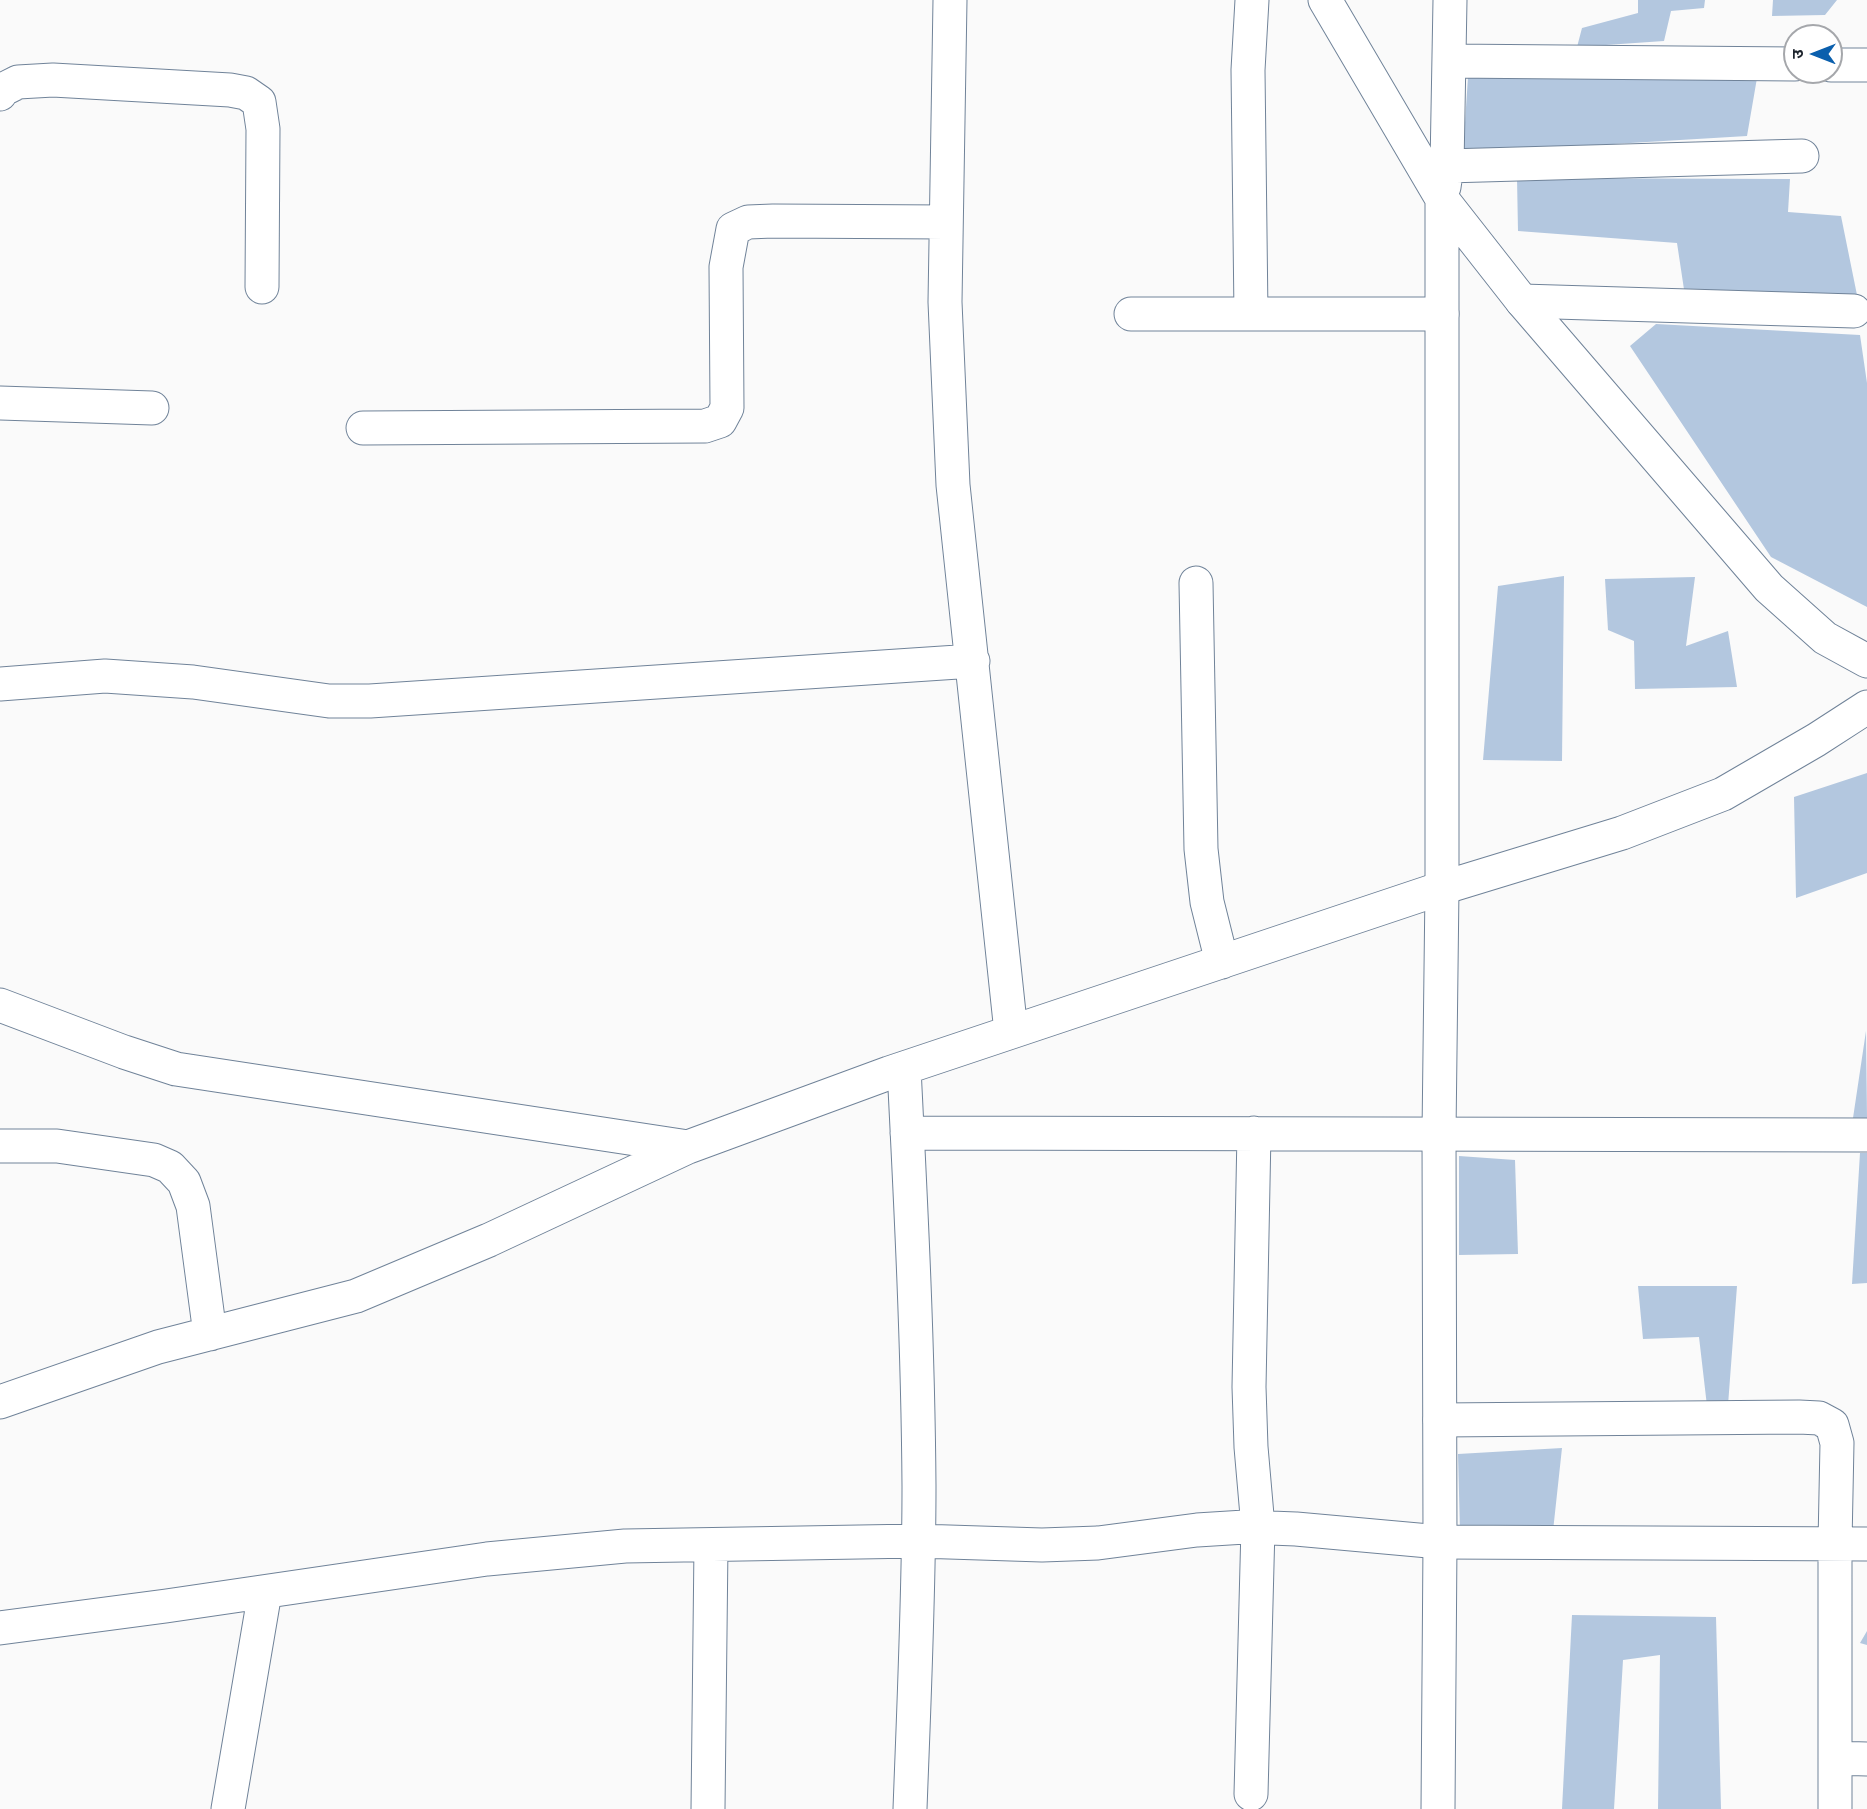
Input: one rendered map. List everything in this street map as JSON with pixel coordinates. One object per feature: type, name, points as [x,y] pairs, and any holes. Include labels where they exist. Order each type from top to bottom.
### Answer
[{"type":"street","points":[[950,0],[945,302],[953,485],[1011,1032]]},
{"type":"street","points":[[1251,314],[1248,70],[1252,0]]},
{"type":"street","points":[[1325,0],[1442,199],[1522,301],[1769,588],[1825,638],[1867,661]]},
{"type":"street","points":[[1438,1809],[1442,199],[1447,166],[1450,0]]},
{"type":"street","points":[[1450,61],[1783,64]]},
{"type":"street","points":[[1843,65],[1867,65]]},
{"type":"street","points":[[0,94],[2,90],[18,82],[52,80],[230,90],[246,93],[258,102],[263,129],[262,288]]},
{"type":"street","points":[[1447,166],[1802,156]]},
{"type":"street","points":[[363,428],[705,426],[720,421],[727,408],[726,267],[733,229],[748,222],[773,221],[946,222]]},
{"type":"street","points":[[1522,301],[1854,310]]},
{"type":"street","points":[[1131,314],[1442,314]]},
{"type":"street","points":[[0,403],[152,408]]},
{"type":"street","points":[[1196,583],[1201,849],[1207,902],[1222,962]]},
{"type":"street","points":[[0,684],[105,676],[193,682],[328,701],[370,701],[973,661]]},
{"type":"street","points":[[0,1402],[158,1347],[356,1296],[489,1240],[688,1147],[904,1068],[1442,888],[1622,832],[1723,794],[1816,740],[1867,707]]},
{"type":"street","points":[[0,1005],[176,1069],[688,1147]]},
{"type":"street","points":[[904,1068],[913,1262],[919,1486],[910,1809]]},
{"type":"street","points":[[907,1133],[1867,1135]]},
{"type":"street","points":[[1251,1794],[1258,1527],[1251,1448],[1249,1386],[1254,1133]]},
{"type":"street","points":[[0,1146],[57,1146],[153,1160],[170,1167],[184,1182],[193,1206],[210,1334]]},
{"type":"street","points":[[1440,1420],[1819,1418],[1832,1425],[1837,1443],[1835,1543],[1851,1759],[1835,1809]]},
{"type":"street","points":[[0,1628],[487,1559],[625,1546],[918,1541],[1042,1545],[1098,1543],[1197,1530],[1258,1527],[1296,1528],[1440,1542],[1867,1544]]},
{"type":"street","points":[[708,1809],[711,1545]]},
{"type":"street","points":[[228,1809],[265,1592]]},
{"type":"building","points":[[1638,0],[1705,0],[1704,8],[1671,11],[1664,41],[1577,47],[1582,28],[1638,13]]},
{"type":"building","points":[[1773,0],[1837,0],[1825,15],[1772,16]]},
{"type":"building","points":[[1468,77],[1757,78],[1747,136],[1463,153]]},
{"type":"building","points":[[1517,178],[1790,179],[1788,212],[1841,216],[1857,295],[1685,296],[1677,243],[1518,231]]},
{"type":"building","points":[[1656,324],[1860,335],[1867,383],[1867,607],[1771,557],[1630,346]]},
{"type":"building","points":[[1564,576],[1562,761],[1483,760],[1498,586]]},
{"type":"building","points":[[1695,577],[1686,646],[1728,631],[1737,687],[1635,689],[1634,641],[1608,630],[1605,579]]},
{"type":"building","points":[[1867,773],[1867,873],[1796,898],[1794,797]]},
{"type":"building","points":[[1866,1031],[1867,1118],[1853,1118]]},
{"type":"building","points":[[1860,1153],[1867,1153],[1867,1283],[1852,1284]]},
{"type":"building","points":[[1459,1156],[1515,1160],[1518,1254],[1459,1255]]},
{"type":"building","points":[[1638,1286],[1737,1286],[1728,1405],[1707,1406],[1699,1337],[1643,1339]]},
{"type":"building","points":[[1562,1448],[1553,1531],[1460,1532],[1458,1454]]},
{"type":"building","points":[[1572,1615],[1716,1617],[1721,1809],[1658,1809],[1660,1655],[1623,1660],[1614,1809],[1562,1809]]},
{"type":"building","points":[[1867,1631],[1867,1645],[1860,1643]]}]
